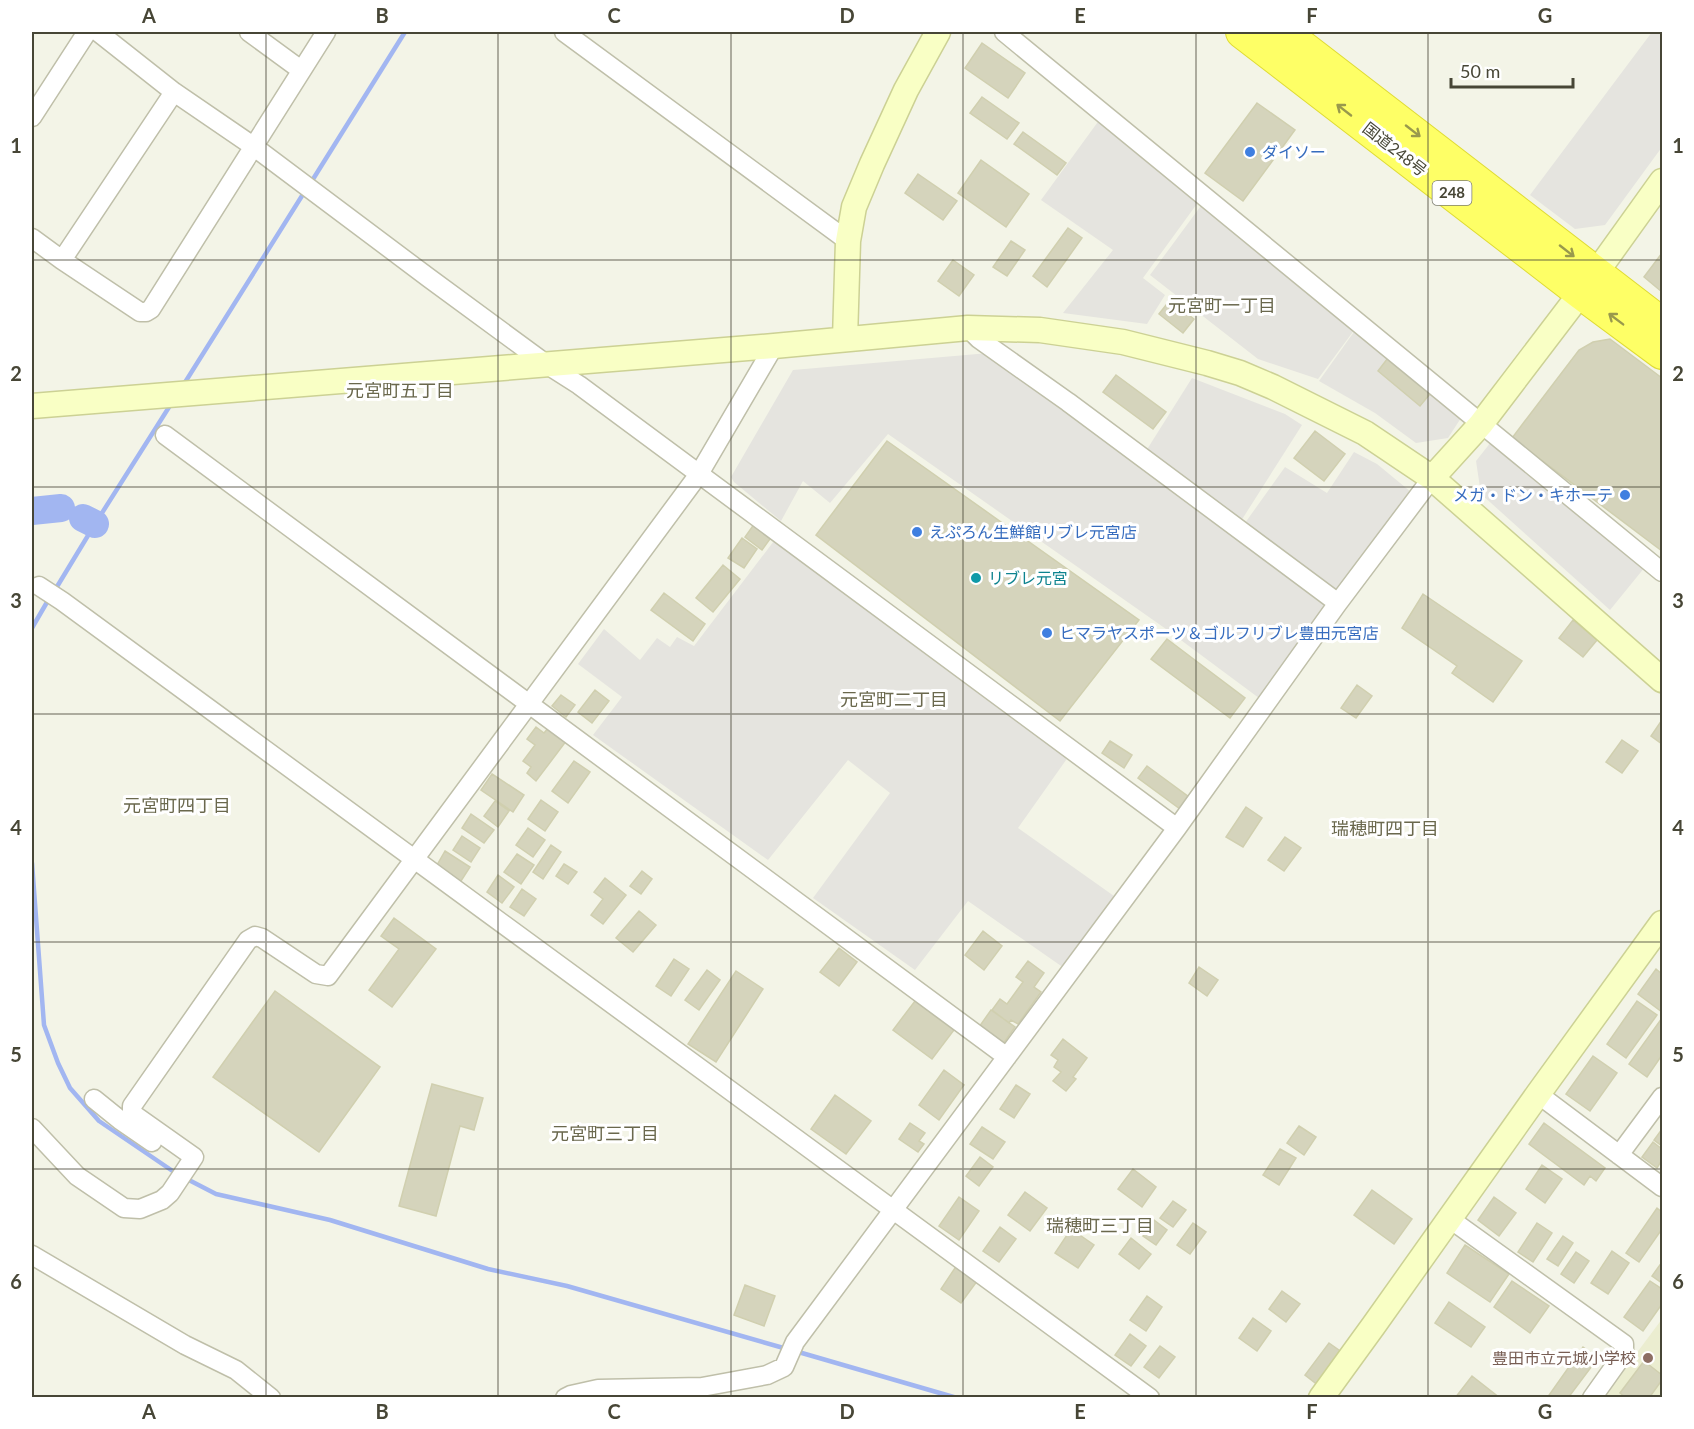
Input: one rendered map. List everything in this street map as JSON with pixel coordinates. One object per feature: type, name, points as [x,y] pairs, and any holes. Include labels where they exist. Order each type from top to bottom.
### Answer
[{"type":"highway","name":"国道248号","points":[[1242,32],[1588,283],[1662,324]]},
{"type":"highway","name":"国道248号","points":[[1283,32],[1588,283],[1662,354]]},
{"type":"street","points":[[32,117],[87,32]]},
{"type":"street","points":[[98,32],[174,92],[253,146],[579,385],[1177,828]]},
{"type":"street","points":[[249,32],[301,70]]},
{"type":"street","points":[[32,238],[140,312],[151,309],[326,32]]},
{"type":"street","points":[[564,32],[848,241]]},
{"type":"street","points":[[845,339],[848,241],[854,207],[906,90],[938,32]]},
{"type":"street","points":[[1004,32],[1662,572]]},
{"type":"street","points":[[62,260],[174,92]]},
{"type":"street","points":[[565,1398],[598,1389],[702,1387],[767,1376],[784,1367],[795,1342],[1177,828],[1338,603],[1432,478],[1481,424],[1662,181]]},
{"type":"street","points":[[32,406],[774,346],[968,328],[1040,330],[1123,342],[1240,373],[1372,437],[1432,478],[1662,680]]},
{"type":"street","points":[[968,328],[979,339],[1068,402],[1338,603]]},
{"type":"street","points":[[32,1128],[77,1176],[124,1208],[140,1209],[162,1200],[170,1193],[194,1157],[136,1116],[132,1112],[132,1106],[248,940],[255,936],[262,938],[316,974],[328,976],[699,474],[774,346]]},
{"type":"street","points":[[165,435],[1007,1057]]},
{"type":"street","points":[[39,586],[1150,1398]]},
{"type":"street","points":[[1321,1398],[1662,923]]},
{"type":"street","points":[[1538,1095],[1662,1187]]},
{"type":"street","points":[[1619,1155],[1662,1097]]},
{"type":"street","points":[[94,1099],[187,1168]]},
{"type":"street","points":[[1450,1219],[1624,1344],[1624,1353],[1592,1398]]},
{"type":"street","points":[[32,1255],[185,1345],[236,1370],[271,1398]]},
{"type":"shaded area","points":[[1652,32],[1662,32],[1662,147],[1605,225],[1575,229],[1530,195]]},
{"type":"shaded area","points":[[1100,119],[1199,201],[1143,278],[1165,295],[1147,324],[1063,313],[1113,250],[1041,200]]},
{"type":"shaded area","points":[[1203,203],[1355,329],[1318,379],[1258,359],[1150,275]]},
{"type":"shaded area","points":[[1356,329],[1461,418],[1448,438],[1416,443],[1375,413],[1319,381]]},
{"type":"shaded area","points":[[989,353],[1335,606],[1267,704],[1166,629],[888,434],[830,503],[803,481],[781,521],[731,477],[793,370]]},
{"type":"shaded area","points":[[1192,378],[1285,414],[1302,425],[1241,521],[1146,451]]},
{"type":"shaded area","points":[[1491,442],[1645,567],[1610,610],[1481,494],[1476,461]]},
{"type":"shaded area","points":[[1354,452],[1377,464],[1411,492],[1337,595],[1245,523],[1285,467],[1327,493]]},
{"type":"shaded area","points":[[777,537],[1071,753],[1018,828],[1114,896],[1064,968],[968,901],[915,970],[813,898],[890,793],[848,760],[768,860],[593,735],[622,697],[578,664],[604,629],[640,660],[657,638],[670,647],[677,637],[694,646]]},
{"type":"shaded area","name":"豊田市立元城小学校","points":[[1662,1319],[1662,1397],[1604,1397]]},
{"type":"building","points":[[982,43],[1025,73],[1008,98],[965,68]]},
{"type":"building","points":[[982,97],[1019,123],[1007,139],[970,113]]},
{"type":"building","name":"ダイソー","points":[[1257,103],[1295,130],[1243,201],[1205,173]]},
{"type":"building","points":[[1023,132],[1066,163],[1057,175],[1014,144]]},
{"type":"building","points":[[981,160],[1029,194],[1006,227],[958,193]]},
{"type":"building","points":[[918,174],[957,201],[943,220],[905,193]]},
{"type":"building","points":[[1068,228],[1082,238],[1047,287],[1033,276]]},
{"type":"building","points":[[1011,241],[1025,250],[1007,276],[993,267]]},
{"type":"building","points":[[1662,253],[1662,292],[1644,277]]},
{"type":"building","points":[[953,260],[974,275],[959,296],[938,281]]},
{"type":"building","points":[[1170,300],[1194,319],[1183,333],[1159,314]]},
{"type":"building","name":"メガ・ドン・キホーテ","points":[[1610,339],[1662,378],[1662,551],[1512,438],[1579,350],[1593,342]]},
{"type":"building","points":[[1391,354],[1434,389],[1420,406],[1378,371]]},
{"type":"building","points":[[1116,375],[1166,412],[1153,429],[1103,392]]},
{"type":"building","points":[[1315,431],[1345,454],[1324,481],[1294,458]]},
{"type":"building","name":"リブレ元宮","points":[[887,441],[1139,620],[1060,721],[816,535]]},
{"type":"building","points":[[757,520],[775,532],[762,550],[745,537]]},
{"type":"building","points":[[742,538],[757,549],[744,568],[728,558]]},
{"type":"building","points":[[723,565],[740,579],[713,612],[696,598]]},
{"type":"building","points":[[664,593],[705,624],[693,641],[651,610]]},
{"type":"building","points":[[1423,594],[1522,661],[1493,702],[1452,673],[1457,666],[1402,628]]},
{"type":"building","points":[[1573,620],[1597,640],[1583,657],[1559,638]]},
{"type":"building","points":[[1167,639],[1245,698],[1230,718],[1151,659]]},
{"type":"building","points":[[1357,685],[1372,696],[1356,718],[1341,708]]},
{"type":"building","points":[[595,690],[609,701],[592,723],[578,712]]},
{"type":"building","points":[[561,695],[575,705],[566,717],[552,706]]},
{"type":"building","points":[[1662,720],[1662,744],[1651,736]]},
{"type":"building","points":[[536,727],[544,733],[549,727],[567,740],[536,781],[527,773],[531,767],[523,761],[535,745],[527,739]]},
{"type":"building","points":[[1622,740],[1638,751],[1622,773],[1606,762]]},
{"type":"building","points":[[1110,741],[1132,755],[1124,768],[1102,753]]},
{"type":"building","points":[[574,761],[590,772],[568,803],[552,791]]},
{"type":"building","points":[[1147,766],[1189,797],[1180,809],[1138,778]]},
{"type":"building","points":[[492,774],[524,795],[513,812],[481,790]]},
{"type":"building","points":[[541,800],[558,812],[545,831],[528,819]]},
{"type":"building","points":[[495,801],[509,811],[498,827],[484,816]]},
{"type":"building","points":[[1246,807],[1262,818],[1243,847],[1226,837]]},
{"type":"building","points":[[471,814],[494,830],[484,843],[462,828]]},
{"type":"building","points":[[528,828],[545,840],[533,857],[516,845]]},
{"type":"building","points":[[462,836],[480,848],[471,862],[453,850]]},
{"type":"building","points":[[1285,837],[1301,848],[1284,871],[1268,860]]},
{"type":"building","points":[[551,845],[561,852],[543,879],[533,872]]},
{"type":"building","points":[[445,851],[470,867],[461,881],[437,865]]},
{"type":"building","points":[[517,854],[534,865],[521,884],[504,872]]},
{"type":"building","points":[[564,864],[577,872],[568,884],[556,876]]},
{"type":"building","points":[[642,871],[652,879],[641,894],[630,886]]},
{"type":"building","points":[[498,875],[514,887],[502,903],[487,892]]},
{"type":"building","points":[[605,878],[626,895],[603,924],[591,915],[603,899],[594,892]]},
{"type":"building","points":[[522,889],[536,899],[524,916],[510,907]]},
{"type":"building","points":[[639,911],[656,925],[633,952],[616,938]]},
{"type":"building","points":[[394,918],[436,949],[392,1007],[369,990],[399,949],[381,936]]},
{"type":"building","points":[[983,931],[1002,946],[984,970],[965,955]]},
{"type":"building","points":[[839,948],[857,962],[839,986],[820,972]]},
{"type":"building","points":[[674,959],[689,969],[671,996],[656,986]]},
{"type":"building","points":[[1028,961],[1044,973],[1034,987],[1041,992],[1018,1024],[1011,1020],[1009,1023],[992,1010],[1000,999],[1007,1004],[1023,982],[1016,977]]},
{"type":"building","points":[[1199,967],[1218,980],[1207,996],[1189,983]]},
{"type":"building","points":[[1656,969],[1662,974],[1662,1012],[1638,994]]},
{"type":"building","points":[[707,970],[720,980],[699,1010],[685,1000]]},
{"type":"building","points":[[736,971],[763,989],[716,1062],[688,1044]]},
{"type":"building","points":[[275,991],[380,1067],[319,1152],[213,1077]]},
{"type":"building","points":[[915,1001],[954,1030],[932,1059],[893,1030]]},
{"type":"building","points":[[1637,1001],[1657,1015],[1626,1058],[1607,1044]]},
{"type":"building","points":[[991,1010],[1015,1027],[1003,1044],[979,1027]]},
{"type":"building","points":[[1662,1018],[1662,1055],[1647,1077],[1629,1064]]},
{"type":"building","points":[[1063,1039],[1087,1058],[1073,1077],[1076,1079],[1066,1091],[1053,1081],[1061,1072],[1054,1067],[1058,1060],[1051,1055]]},
{"type":"building","points":[[1593,1056],[1617,1073],[1590,1111],[1566,1094]]},
{"type":"building","points":[[944,1070],[964,1085],[939,1120],[919,1105]]},
{"type":"building","points":[[432,1084],[483,1098],[474,1130],[460,1126],[436,1216],[399,1206]]},
{"type":"building","points":[[1016,1085],[1030,1094],[1014,1118],[1000,1109]]},
{"type":"building","points":[[835,1095],[871,1121],[846,1154],[811,1129]]},
{"type":"building","points":[[910,1123],[925,1133],[919,1141],[924,1144],[918,1152],[899,1139]]},
{"type":"building","points":[[1544,1123],[1605,1168],[1596,1181],[1590,1176],[1584,1185],[1529,1144]]},
{"type":"building","points":[[1299,1126],[1316,1137],[1304,1155],[1287,1143]]},
{"type":"building","points":[[982,1127],[1005,1142],[993,1159],[970,1144]]},
{"type":"building","points":[[1662,1129],[1662,1146],[1654,1140]]},
{"type":"building","points":[[1653,1142],[1662,1149],[1662,1160],[1657,1168],[1642,1157]]},
{"type":"building","points":[[1280,1149],[1296,1158],[1279,1185],[1263,1175]]},
{"type":"building","points":[[980,1157],[993,1167],[979,1186],[966,1176]]},
{"type":"building","points":[[1542,1165],[1562,1179],[1545,1203],[1526,1189]]},
{"type":"building","points":[[1133,1169],[1156,1187],[1142,1207],[1118,1189]]},
{"type":"building","points":[[1372,1190],[1412,1219],[1394,1244],[1354,1215]]},
{"type":"building","points":[[1025,1192],[1047,1208],[1030,1231],[1008,1215]]},
{"type":"building","points":[[959,1197],[979,1211],[959,1240],[939,1226]]},
{"type":"building","points":[[1494,1197],[1516,1213],[1499,1236],[1478,1220]]},
{"type":"building","points":[[1173,1201],[1186,1210],[1173,1227],[1160,1218]]},
{"type":"building","points":[[1657,1208],[1662,1212],[1662,1229],[1639,1262],[1626,1253]]},
{"type":"building","points":[[1154,1220],[1167,1230],[1156,1245],[1143,1236]]},
{"type":"building","points":[[1193,1223],[1206,1232],[1190,1254],[1177,1245]]},
{"type":"building","points":[[1537,1223],[1552,1233],[1533,1262],[1518,1252]]},
{"type":"building","points":[[1000,1227],[1016,1239],[999,1262],[983,1251]]},
{"type":"building","points":[[1071,1229],[1094,1245],[1078,1268],[1055,1253]]},
{"type":"building","points":[[1563,1236],[1573,1243],[1558,1266],[1547,1259]]},
{"type":"building","points":[[1131,1238],[1151,1254],[1139,1269],[1119,1254]]},
{"type":"building","points":[[1465,1245],[1509,1274],[1490,1302],[1447,1273]]},
{"type":"building","points":[[1612,1251],[1629,1263],[1608,1294],[1591,1283]]},
{"type":"building","points":[[1576,1252],[1589,1261],[1574,1283],[1561,1274]]},
{"type":"building","points":[[1662,1262],[1662,1283],[1652,1276]]},
{"type":"building","points":[[957,1265],[978,1280],[961,1303],[941,1289]]},
{"type":"building","points":[[1512,1281],[1549,1306],[1530,1333],[1494,1307]]},
{"type":"building","points":[[1650,1281],[1662,1289],[1662,1304],[1643,1331],[1624,1317]]},
{"type":"building","points":[[745,1285],[775,1296],[764,1326],[734,1315]]},
{"type":"building","points":[[1282,1291],[1300,1304],[1286,1322],[1269,1309]]},
{"type":"building","points":[[1147,1296],[1162,1307],[1146,1331],[1130,1320]]},
{"type":"building","points":[[1449,1302],[1485,1327],[1471,1347],[1435,1323]]},
{"type":"building","points":[[1253,1318],[1271,1331],[1257,1351],[1239,1338]]},
{"type":"building","points":[[1130,1334],[1146,1346],[1131,1366],[1115,1355]]},
{"type":"building","points":[[1329,1343],[1343,1353],[1319,1386],[1305,1375]]},
{"type":"building","points":[[1160,1346],[1175,1357],[1159,1378],[1144,1367]]},
{"type":"building","points":[[1583,1347],[1598,1358],[1568,1398],[1547,1398]]},
{"type":"building","points":[[1644,1361],[1662,1375],[1662,1380],[1649,1398],[1626,1398],[1620,1393]]},
{"type":"building","points":[[1472,1376],[1500,1398],[1455,1398]]},
{"type":"waterway","points":[[310,184],[405,32]]},
{"type":"waterway","points":[[184,384],[305,191]]},
{"type":"waterway","points":[[55,590],[171,404]]},
{"type":"waterway","points":[[32,511],[61,508]]},
{"type":"waterway","points":[[83,518],[95,524]]},
{"type":"waterway","points":[[32,628],[50,597]]},
{"type":"waterway","points":[[32,863],[44,1025],[58,1063],[70,1088],[99,1121],[177,1174]]},
{"type":"waterway","points":[[185,1178],[216,1194],[330,1220],[488,1269],[567,1286],[787,1349]]},
{"type":"waterway","points":[[795,1351],[957,1398]]},
{"type":"place","name":"ダイソー","points":[[1250,152]]},
{"type":"place","name":"メガ・ドン・キホーテ","points":[[1625,495]]},
{"type":"place","name":"えぷろん生鮮館リブレ元宮店","points":[[917,532]]},
{"type":"place","name":"リブレ元宮","points":[[976,578]]},
{"type":"place","name":"ヒマラヤスポーツ＆ゴルフリブレ豊田元宮店","points":[[1047,633]]},
{"type":"place","name":"豊田市立元城小学校","points":[[1648,1358]]},
{"type":"district","name":"元宮町一丁目","points":[[1222,306]]},
{"type":"district","name":"元宮町五丁目","points":[[400,391]]},
{"type":"district","name":"元宮町二丁目","points":[[894,700]]},
{"type":"district","name":"元宮町四丁目","points":[[177,806]]},
{"type":"district","name":"瑞穂町四丁目","points":[[1385,829]]},
{"type":"district","name":"元宮町三丁目","points":[[605,1134]]},
{"type":"district","name":"瑞穂町三丁目","points":[[1100,1226]]}]
